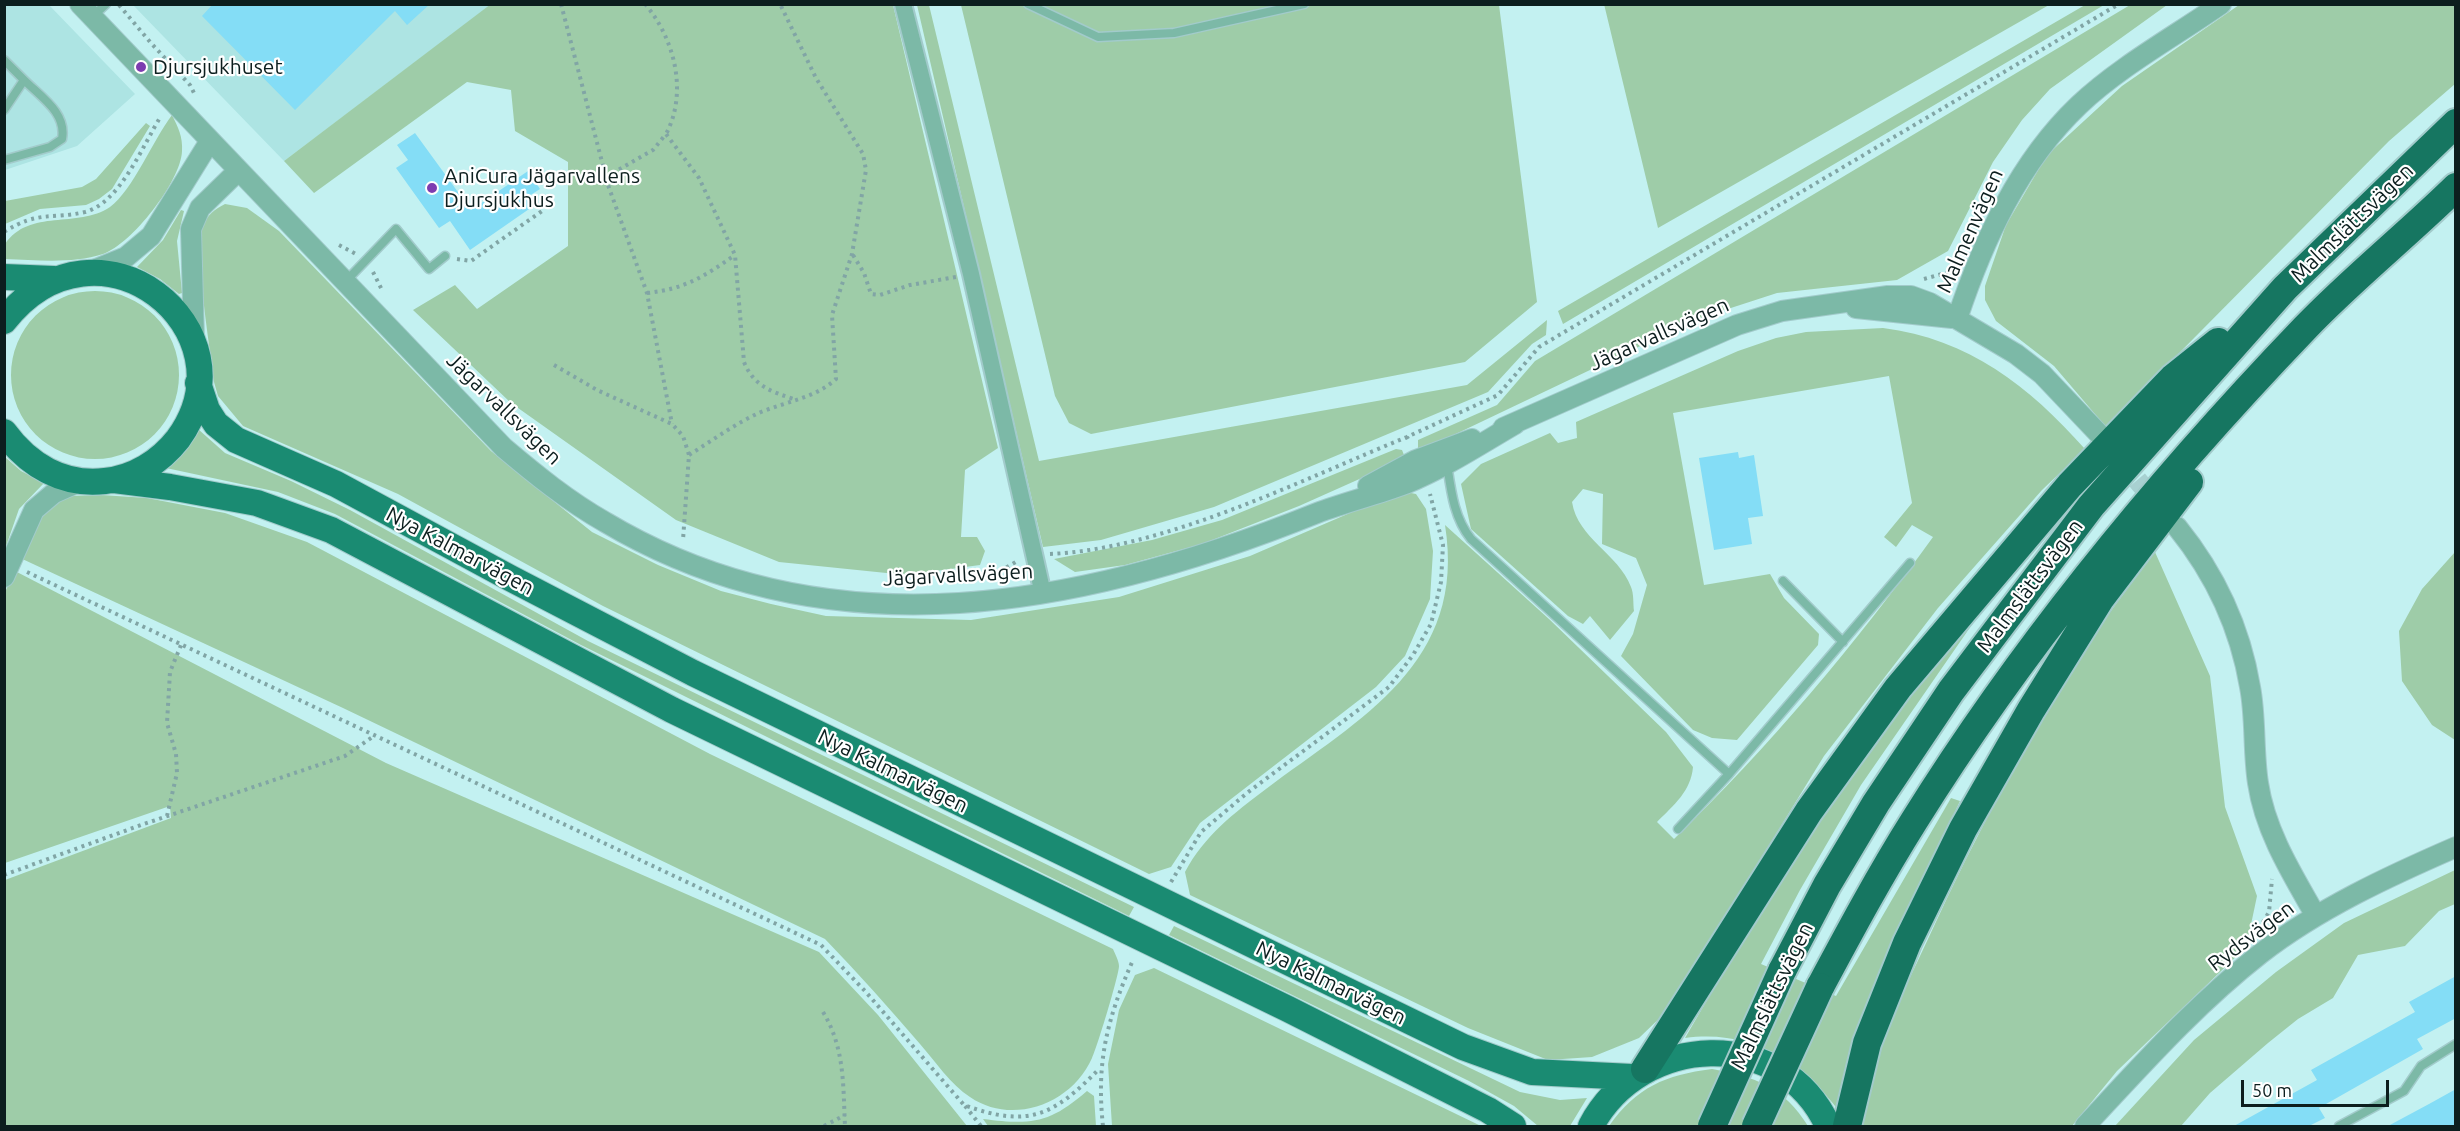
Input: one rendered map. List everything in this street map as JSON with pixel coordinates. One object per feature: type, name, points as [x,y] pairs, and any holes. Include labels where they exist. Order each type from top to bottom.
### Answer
[{"type":"highway","name":"Malmslättsvägen","points":[[1712,1126],[1782,971],[1827,885],[1876,803],[1951,691],[2014,606],[2091,506],[2285,288],[2456,123]]},
{"type":"highway","name":"Malmslättsvägen","points":[[1756,1126],[1820,987],[1914,821],[1990,706],[2123,532],[2187,457],[2306,326],[2456,187]]},
{"type":"highway","points":[[1639,1073],[1809,811],[1898,688],[2063,494],[2173,378],[2285,288]]},
{"type":"highway","points":[[1847,1126],[1867,1043],[1908,944],[1962,829],[2031,710],[2100,599],[2306,326]]},
{"type":"main road","points":[[4,277],[54,279],[89,272],[119,275],[147,286],[164,298],[177,314],[194,347],[198,383],[191,417],[172,446],[146,468],[114,480],[81,481],[57,476],[35,464],[16,448],[4,432]]},
{"type":"main road","points":[[4,321],[18,304],[35,290],[54,279]]},
{"type":"main road","name":"Nya Kalmarvägen","points":[[198,383],[207,410],[216,424],[236,440],[336,484],[510,579],[693,673],[1473,1051],[1532,1072],[1639,1073]]},
{"type":"main road","name":"Nya Kalmarvägen","points":[[114,480],[170,487],[257,503],[331,530],[672,710],[1288,1009],[1488,1110],[1513,1126]]},
{"type":"main road","name":"Nya Kalmarvägen","points":[[1591,1126],[1606,1101],[1639,1073],[1688,1054],[1734,1055],[1756,1061],[1795,1084],[1811,1101],[1828,1126]]},
{"type":"street","points":[[903,4],[971,274],[1043,594]]},
{"type":"street","name":"Malmenvägen","points":[[1957,318],[2003,209],[2024,170],[2051,135],[2080,104],[2221,4]]},
{"type":"street","name":"Jägarvallsvägen","points":[[93,9],[238,171],[504,448],[545,482],[605,523],[680,560],[761,588],[844,602],[924,605],[1043,594],[1161,569],[1271,532],[1321,512],[1737,325],[1782,311],[1888,296],[1911,296],[1930,303],[1984,333],[2042,374],[2099,434]]},
{"type":"street","points":[[89,272],[126,257],[151,236],[210,141]]},
{"type":"street","points":[[194,347],[191,230],[200,208],[238,171]]},
{"type":"street","points":[[7,570],[34,510],[54,493],[81,481]]},
{"type":"street","points":[[2177,527],[2196,550],[2234,623],[2251,689],[2258,783],[2263,807],[2281,855],[2316,916]]},
{"type":"street","name":"Rydsvägen","points":[[2085,1126],[2145,1059],[2260,954],[2316,916],[2456,847]]},
{"type":"street","name":"Rydsvägen","points":[[2093,1126],[2106,1104]]},
{"type":"lane","points":[[1028,4],[1098,37],[1174,33],[1304,4]]},
{"type":"lane","points":[[4,60],[60,116],[64,127],[62,139],[50,147],[4,160]]},
{"type":"lane","points":[[4,110],[24,80]]},
{"type":"lane","points":[[344,282],[396,229],[429,269],[445,256]]},
{"type":"lane","points":[[1446,457],[1455,509],[1463,530],[1471,539],[1729,774]]},
{"type":"lane","points":[[1678,829],[1729,774],[1910,563]]},
{"type":"lane","points":[[1783,581],[1843,642]]},
{"type":"lane","points":[[2339,1126],[2404,1091],[2421,1066],[2456,1044]]},
{"type":"path","points":[[119,4],[190,85],[201,105]]},
{"type":"path","points":[[561,4],[606,177],[647,293],[672,424]]},
{"type":"path","points":[[606,177],[653,150],[675,118],[675,66],[657,18],[645,4]]},
{"type":"path","points":[[689,455],[759,413],[794,399],[821,393],[836,379],[832,315],[852,254],[866,170],[863,154],[816,78],[780,4]]},
{"type":"path","points":[[981,581],[1022,559],[1088,550],[1153,535],[1215,515],[1407,437],[1498,395],[1539,347],[2119,4]]},
{"type":"path","points":[[4,232],[30,218],[84,212],[109,199],[164,111],[190,85]]},
{"type":"path","points":[[666,134],[699,178],[735,255],[744,362],[750,376],[776,394],[794,399]]},
{"type":"path","points":[[445,256],[471,261],[542,211]]},
{"type":"path","points":[[335,243],[366,261],[383,293]]},
{"type":"path","points":[[852,254],[864,273],[871,294],[879,295],[910,285],[971,274]]},
{"type":"path","points":[[647,293],[673,290],[699,280],[735,255]]},
{"type":"path","points":[[554,365],[597,390],[672,424],[683,436],[689,455],[683,540]]},
{"type":"path","points":[[1171,883],[1201,832],[1247,793],[1389,687],[1413,656],[1431,624],[1442,582],[1443,545],[1432,497],[1407,437]]},
{"type":"path","points":[[1432,497],[1450,485]]},
{"type":"path","points":[[673,534],[693,543]]},
{"type":"path","points":[[7,570],[181,645],[821,945],[866,991],[981,1126]]},
{"type":"path","points":[[167,816],[177,773],[176,754],[167,723],[170,672],[181,645]]},
{"type":"path","points":[[4,875],[167,816],[345,756],[374,736]]},
{"type":"path","points":[[1103,1126],[1100,1069],[1110,1020],[1133,960]]},
{"type":"path","points":[[823,1012],[832,1027],[844,1075],[845,1126]]},
{"type":"path","points":[[964,1105],[1008,1117],[1025,1117],[1045,1112],[1074,1095],[1100,1069]]},
{"type":"path","points":[[824,1126],[845,1115]]},
{"type":"shaded area","points":[[5,5],[49,5],[135,94],[77,146],[5,170]]},
{"type":"shaded area","points":[[133,5],[491,5],[284,161]]},
{"type":"green space","points":[[491,4],[893,5],[998,448],[965,470],[961,537],[977,537],[985,551],[980,565],[906,575],[779,562],[676,520],[511,403],[413,310],[455,285],[477,309],[568,246],[568,162],[515,131],[511,90],[467,82],[314,193],[284,161]]},
{"type":"green space","points":[[1604,4],[2049,4],[2049,5],[1658,228]]},
{"type":"green space","points":[[917,5],[929,5],[1039,461],[1467,385],[1547,320],[1546,335],[1532,344],[1488,392],[1214,507],[1101,540],[1043,547]]},
{"type":"green space","points":[[961,5],[1499,5],[1537,302],[1465,362],[1091,434],[1069,423],[1055,396]]},
{"type":"green space","points":[[2085,5],[2104,5],[1563,324],[1558,311]]},
{"type":"green space","points":[[2130,5],[2167,5],[2050,89],[2022,120],[1993,162],[1948,251],[1897,280],[1777,293],[1697,319],[1418,452],[1418,440],[1497,405],[1535,361]]},
{"type":"green space","points":[[2239,5],[2455,5],[2455,84],[2389,141],[2106,427],[2054,366],[1996,321],[1985,300],[1985,286],[2006,225],[2047,155],[2122,86]]},
{"type":"green space","points":[[172,115],[182,141],[180,164],[153,210],[127,238],[115,248],[91,257],[54,261],[5,259],[5,244],[15,233],[27,226],[83,217],[110,207],[127,189]]},
{"type":"green space","points":[[146,123],[150,126],[112,189],[99,199],[86,205],[40,209],[5,224],[5,201],[82,187],[96,179]]},
{"type":"green space","points":[[225,204],[247,208],[279,231],[491,451],[592,532],[658,565],[721,591],[826,616],[971,620],[1119,597],[1250,556],[1401,491],[1416,494],[1426,509],[1433,551],[1430,599],[1405,656],[1376,687],[1200,823],[1171,867],[1149,874],[603,606],[398,494],[243,426],[218,396],[214,382],[201,278],[200,238],[203,226],[212,213]]},
{"type":"green space","points":[[181,210],[184,211],[177,241],[182,293],[179,294],[160,279],[137,267],[163,240]]},
{"type":"green space","points":[[95,291],[127,298],[154,316],[172,343],[179,375],[172,407],[154,434],[127,452],[95,459],[63,452],[36,434],[18,407],[11,375],[18,343],[36,316],[63,298]]},
{"type":"green space","points":[[1883,328],[1943,343],[1995,369],[2042,405],[2085,449],[2042,490],[1938,608],[1824,756],[1667,1011],[1639,1038],[1592,1057],[1548,1060],[1468,1028],[1190,895],[1185,872],[1211,836],[1243,807],[1370,711],[1399,682],[1423,650],[1440,614],[1448,573],[1445,525],[1549,619],[1666,732],[1693,767],[1692,776],[1685,790],[1657,822],[1674,839],[1744,768],[1810,694],[1873,617],[1933,537],[1912,525],[1896,547],[1884,537],[1912,503],[1889,376],[1673,413],[1704,585],[1770,574],[1784,598],[1819,634],[1818,645],[1737,740],[1712,738],[1693,730],[1621,656],[1633,634],[1647,585],[1636,558],[1602,544],[1603,494],[1583,489],[1572,502],[1582,526],[1625,575],[1632,590],[1634,611],[1610,640],[1590,616],[1583,624],[1568,616],[1471,529],[1461,484],[1481,464],[1550,433],[1558,443],[1577,438],[1576,422],[1738,351],[1776,338],[1806,332]]},
{"type":"green space","points":[[198,429],[225,453],[291,481],[350,510],[588,641],[1134,907],[1129,916],[581,645],[335,514],[278,492],[166,468],[184,451]]},
{"type":"green space","points":[[1396,449],[1402,450],[1404,455],[1402,460],[1299,506],[1202,544],[1125,565],[1075,572],[1054,559],[1152,540],[1222,520]]},
{"type":"green space","points":[[5,457],[21,471],[44,483],[19,509],[5,549]]},
{"type":"green space","points":[[101,495],[147,498],[225,513],[307,542],[710,754],[1113,949],[1119,966],[1115,983],[1095,1052],[1083,1074],[1070,1088],[1039,1106],[1022,1110],[1004,1110],[986,1106],[963,1092],[950,1079],[825,939],[343,708],[18,557],[42,511],[68,496]]},
{"type":"green space","points":[[2155,552],[2210,676],[2225,807],[2257,896],[2249,934],[2240,943],[2244,949],[2117,1071],[2072,1126],[1863,1126],[1872,1076],[1879,1053],[1946,899],[2006,783],[2072,670],[2117,602]]},
{"type":"green space","points":[[2455,552],[2455,740],[2432,725],[2402,681],[2399,631],[2422,589]]},
{"type":"green space","points":[[15,571],[386,763],[819,952],[878,1015],[967,1126],[5,1126],[5,880],[171,818],[170,806],[5,863],[4,594]]},
{"type":"green space","points":[[1998,587],[1861,785],[1800,890],[1761,964],[1836,996],[1951,798],[1960,801],[1921,885],[1839,1111],[1808,1077],[1772,1052],[1731,1039],[1685,1038],[1742,940],[1847,771]]},
{"type":"green space","points":[[2455,870],[2455,904],[2439,911],[2405,946],[2358,955],[2333,998],[2298,1019],[2268,1043],[2210,1093],[2181,1126],[2115,1126],[2194,1040],[2276,972],[2344,923]]},
{"type":"green space","points":[[1174,926],[1520,1092],[1560,1100],[1587,1098],[1570,1126],[1538,1126],[1514,1106],[1469,1081],[1169,935]]},
{"type":"green space","points":[[1154,968],[1481,1126],[1112,1126],[1108,1064],[1119,1010],[1135,975]]},
{"type":"green space","points":[[1712,1069],[1755,1080],[1779,1093],[1799,1113],[1808,1126],[1609,1126],[1630,1101],[1653,1085],[1680,1075]]},
{"type":"green space","points":[[1087,1091],[1094,1096],[1096,1126],[988,1126],[983,1119],[1014,1122],[1039,1120],[1061,1110]]},
{"type":"building","points":[[213,4],[430,4],[407,25],[395,11],[295,110],[202,16]]},
{"type":"building","points":[[415,133],[471,210],[528,171],[540,189],[526,198],[532,207],[470,250],[450,221],[439,228],[396,168],[408,160],[397,145]]},
{"type":"building","points":[[1738,452],[1739,458],[1754,455],[1763,516],[1748,518],[1752,544],[1714,550],[1699,458]]},
{"type":"building","points":[[2456,976],[2456,1018],[2417,1039],[2423,1049],[2319,1108],[2325,1118],[2309,1126],[2234,1126],[2317,1080],[2311,1070],[2415,1012],[2409,1002]]},
{"type":"building","points":[[2456,1089],[2456,1126],[2388,1126],[2429,1104]]},
{"type":"tunnel","points":[[2118,457],[2159,506]]},
{"type":"place","name":"Djursjukhuset","points":[[141,67]]},
{"type":"place","name":"AniCura Jägarvallens Djursjukhus","points":[[432,188]]}]
